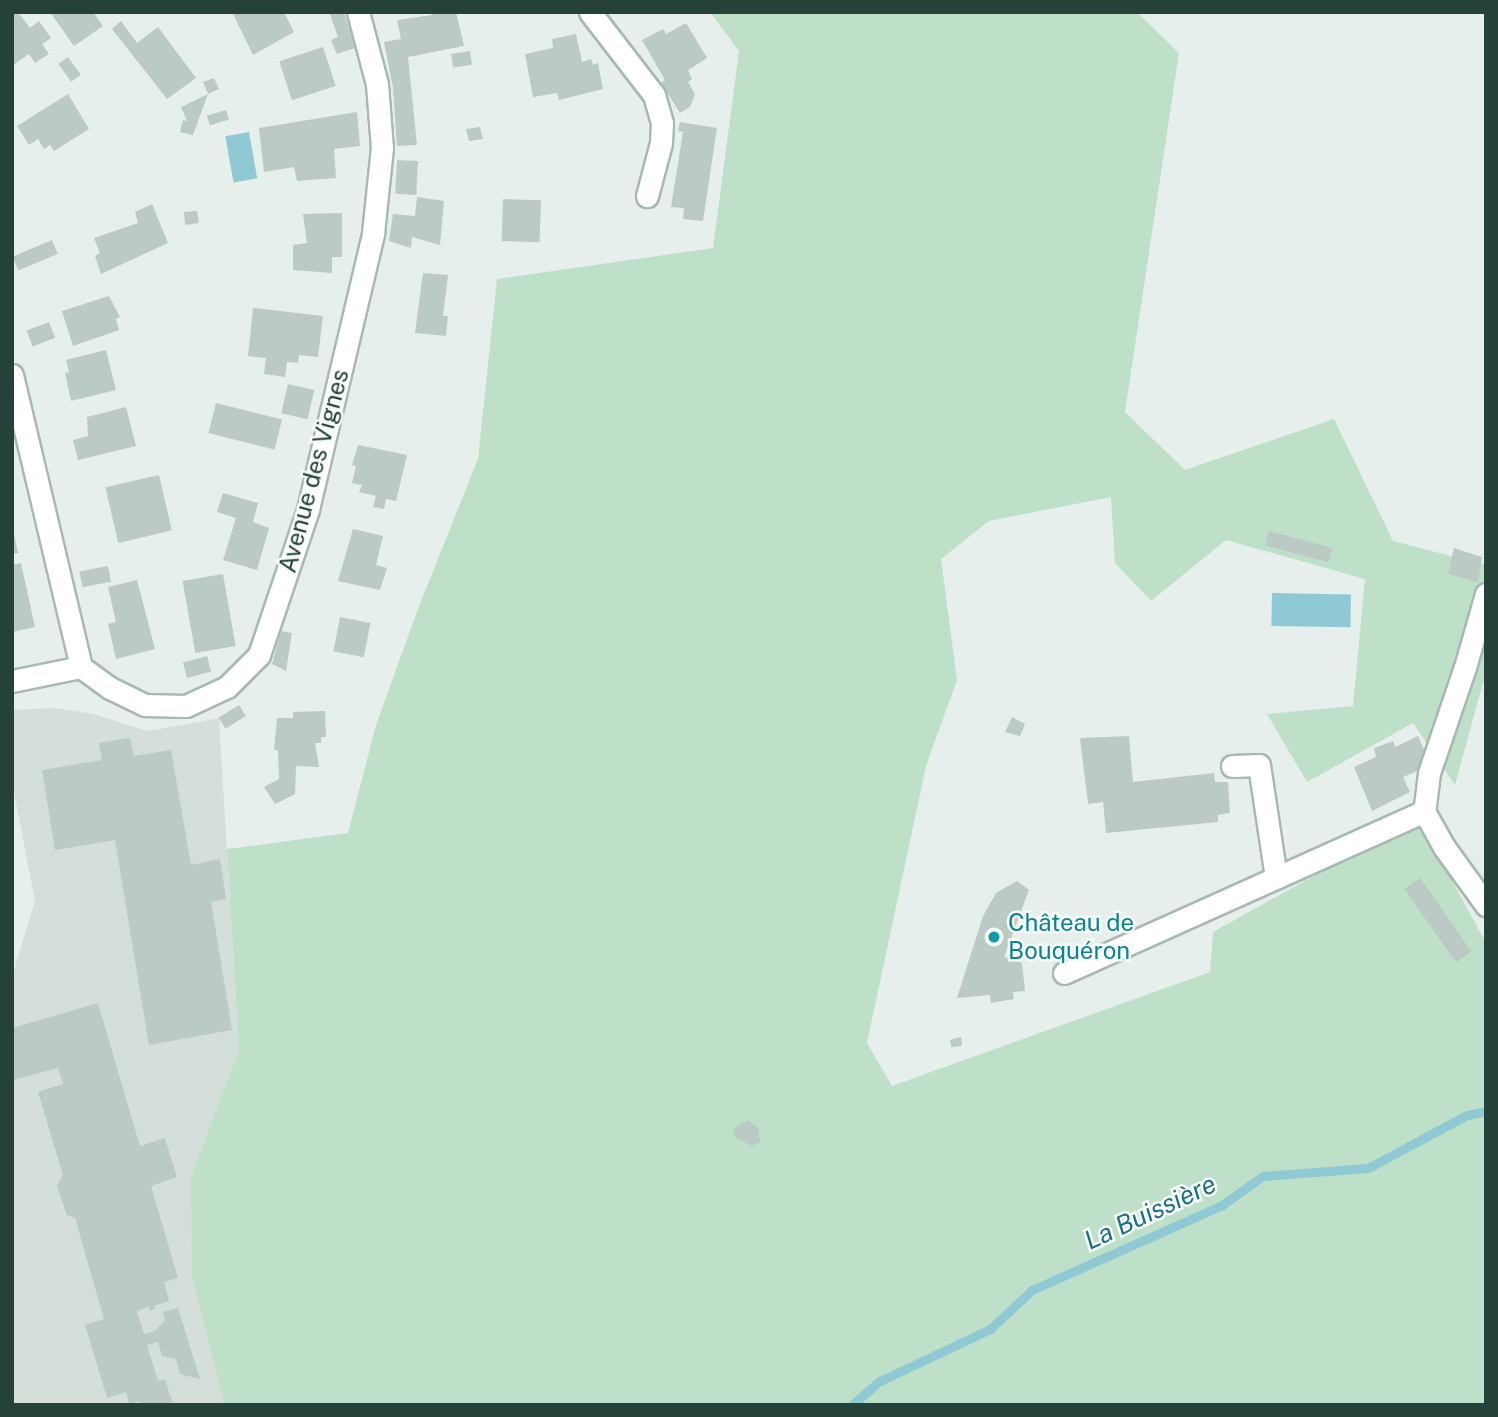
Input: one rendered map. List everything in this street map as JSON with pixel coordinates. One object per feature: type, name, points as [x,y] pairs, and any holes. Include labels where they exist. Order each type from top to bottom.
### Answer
[{"type":"street","name":"Avenue des Vignes","points":[[81,667],[110,688],[145,705],[186,706],[227,687],[259,655],[308,509],[373,233],[382,148],[377,84],[358,12]]},
{"type":"street","points":[[590,12],[654,95],[662,123],[661,143],[647,196]]},
{"type":"street","points":[[12,375],[81,667],[12,681]]},
{"type":"street","points":[[1486,594],[1465,667],[1429,773],[1424,811],[1444,847],[1486,905]]},
{"type":"street","points":[[1232,766],[1259,765],[1276,878]]},
{"type":"street","points":[[1064,973],[1424,811]]},
{"type":"shaded area","points":[[55,708],[93,714],[148,731],[219,718],[239,1050],[191,1176],[225,1405],[12,1405],[12,977],[35,901],[12,782],[12,710]]},
{"type":"green space","points":[[710,12],[1137,12],[1179,53],[1125,412],[1185,470],[1334,419],[1393,541],[1486,565],[1486,672],[1455,785],[1413,723],[1307,782],[1267,714],[1353,706],[1365,579],[1226,540],[1151,601],[1115,563],[1111,497],[989,521],[941,559],[957,680],[926,766],[867,1043],[892,1086],[1210,972],[1213,932],[1418,818],[1486,943],[1486,1405],[225,1405],[192,1276],[191,1176],[239,1050],[227,849],[348,833],[376,725],[418,609],[478,459],[497,279],[713,248],[739,51]]},
{"type":"water","points":[[249,132],[257,178],[234,182],[225,136]]},
{"type":"water","points":[[1272,593],[1351,594],[1350,627],[1271,626]]},
{"type":"building","points":[[18,12],[30,28],[39,21],[51,38],[42,44],[49,54],[35,63],[29,54],[12,66],[12,13]]},
{"type":"building","points":[[50,12],[93,12],[103,26],[74,46]]},
{"type":"building","points":[[232,12],[284,12],[294,32],[253,55]]},
{"type":"building","points":[[329,12],[344,12],[355,48],[337,54],[331,40],[338,37]]},
{"type":"building","points":[[432,12],[456,12],[464,46],[408,57],[417,145],[397,146],[393,88],[384,42],[401,39],[397,20],[432,15]]},
{"type":"building","points":[[121,21],[137,43],[158,27],[196,78],[167,99],[112,29]]},
{"type":"building","points":[[686,23],[707,58],[688,70],[692,79],[688,82],[695,94],[690,107],[680,113],[661,83],[665,80],[642,40],[663,29],[666,34]]},
{"type":"building","points":[[576,34],[582,62],[591,59],[593,65],[598,63],[603,89],[559,100],[557,93],[533,97],[525,54],[553,48],[552,39]]},
{"type":"building","points":[[323,47],[336,86],[292,100],[279,61]]},
{"type":"building","points":[[470,51],[472,65],[453,68],[451,54]]},
{"type":"building","points":[[68,57],[81,75],[71,82],[58,64]]},
{"type":"building","points":[[214,78],[219,89],[208,94],[203,82]]},
{"type":"building","points":[[68,94],[89,129],[54,151],[50,145],[44,149],[38,139],[29,145],[17,126]]},
{"type":"building","points":[[208,94],[193,135],[180,132],[183,120],[187,121],[181,107]]},
{"type":"building","points":[[226,110],[229,120],[210,125],[207,116]]},
{"type":"building","points":[[357,112],[360,146],[334,149],[336,178],[297,181],[294,167],[264,172],[259,128]]},
{"type":"building","points":[[680,122],[717,128],[703,221],[683,219],[684,208],[671,207],[683,132],[678,131]]},
{"type":"building","points":[[480,127],[483,139],[469,141],[466,129]]},
{"type":"building","points":[[397,160],[418,161],[416,195],[395,194]]},
{"type":"building","points":[[417,197],[444,201],[440,245],[412,237],[411,248],[389,241],[393,214],[415,216]]},
{"type":"building","points":[[503,199],[541,200],[540,242],[502,241]]},
{"type":"building","points":[[152,204],[168,243],[101,274],[95,256],[100,253],[94,238],[138,223],[135,212]]},
{"type":"building","points":[[197,211],[199,223],[185,225],[184,212]]},
{"type":"building","points":[[342,213],[342,257],[332,257],[332,273],[293,270],[293,245],[307,243],[303,214]]},
{"type":"building","points":[[52,240],[58,254],[18,271],[12,257]]},
{"type":"building","points":[[423,273],[448,275],[443,316],[448,316],[446,336],[415,333]]},
{"type":"building","points":[[109,296],[120,317],[116,319],[119,330],[73,346],[62,311]]},
{"type":"building","points":[[253,308],[323,316],[318,357],[299,355],[298,363],[287,362],[285,377],[264,374],[266,358],[248,356]]},
{"type":"building","points":[[49,322],[55,338],[33,346],[27,331]]},
{"type":"building","points":[[106,350],[116,390],[71,401],[65,373],[69,372],[66,360]]},
{"type":"building","points":[[288,384],[314,390],[308,419],[281,413]]},
{"type":"building","points":[[216,403],[282,419],[274,450],[209,433]]},
{"type":"building","points":[[126,407],[136,446],[78,460],[73,440],[88,436],[87,417]]},
{"type":"building","points":[[358,445],[407,455],[396,501],[386,499],[384,509],[373,507],[376,496],[359,492],[362,485],[352,483],[356,466],[352,465]]},
{"type":"building","points":[[159,475],[172,531],[118,543],[105,487]]},
{"type":"building","points":[[223,493],[258,503],[253,522],[269,528],[257,570],[223,560],[236,518],[217,512]]},
{"type":"building","points":[[353,529],[383,536],[376,565],[387,568],[380,590],[338,581]]},
{"type":"building","points":[[12,530],[18,553],[12,554]]},
{"type":"building","points":[[1269,531],[1333,548],[1329,563],[1265,545]]},
{"type":"building","points":[[1454,548],[1482,557],[1478,582],[1448,574]]},
{"type":"building","points":[[21,563],[35,627],[12,632],[12,565]]},
{"type":"building","points":[[108,566],[111,582],[83,587],[80,572]]},
{"type":"building","points":[[223,574],[236,646],[195,653],[183,581]]},
{"type":"building","points":[[137,580],[155,649],[116,659],[108,624],[116,622],[108,587]]},
{"type":"building","points":[[340,617],[370,623],[364,657],[333,651]]},
{"type":"building","points":[[281,631],[292,633],[286,671],[272,664]]},
{"type":"building","points":[[207,656],[211,671],[187,678],[183,662]]},
{"type":"building","points":[[239,705],[246,716],[226,729],[219,718]]},
{"type":"building","points":[[325,711],[326,737],[321,737],[321,743],[315,743],[319,767],[296,766],[295,794],[275,804],[264,787],[279,779],[278,750],[274,750],[277,718],[293,718],[293,712]]},
{"type":"building","points":[[1012,717],[1025,724],[1020,736],[1005,732]]},
{"type":"building","points":[[1129,736],[1133,782],[1214,773],[1215,782],[1228,782],[1230,813],[1218,815],[1218,822],[1106,833],[1103,802],[1088,804],[1080,738]]},
{"type":"building","points":[[1418,736],[1425,752],[1420,770],[1403,777],[1410,792],[1372,811],[1354,767],[1376,757],[1374,748],[1393,741],[1395,747]]},
{"type":"building","points":[[130,738],[134,756],[171,750],[191,865],[220,859],[226,899],[211,902],[232,1030],[149,1045],[115,840],[55,850],[42,770],[102,760],[99,743]]},
{"type":"building","points":[[1420,878],[1472,952],[1456,963],[1404,889]]},
{"type":"building","name":"Château de Bouquéron","points":[[1017,881],[1029,890],[1004,957],[1022,963],[1025,991],[1013,992],[1014,999],[991,1003],[990,995],[957,998],[983,916],[996,893]]},
{"type":"building","points":[[98,1003],[140,1146],[165,1138],[177,1177],[151,1186],[178,1278],[164,1282],[169,1301],[154,1306],[155,1309],[150,1311],[149,1307],[137,1311],[144,1334],[155,1331],[165,1320],[163,1312],[178,1308],[200,1379],[180,1374],[176,1359],[162,1356],[158,1342],[147,1345],[158,1381],[165,1379],[173,1405],[140,1405],[139,1401],[129,1404],[126,1392],[107,1398],[85,1325],[104,1319],[75,1218],[67,1215],[57,1186],[63,1175],[38,1092],[63,1084],[58,1068],[13,1080],[12,1077],[12,1028]]},
{"type":"building","points":[[961,1037],[962,1046],[951,1047],[950,1040]]},
{"type":"building","points":[[748,1120],[758,1128],[760,1139],[760,1142],[752,1146],[736,1138],[733,1129]]},
{"type":"waterway","name":"La Buissière","points":[[852,1405],[880,1381],[990,1329],[1032,1290],[1222,1205],[1263,1176],[1368,1168],[1467,1115],[1486,1111]]},
{"type":"place","name":"Château de Bouquéron","points":[[994,937]]}]
